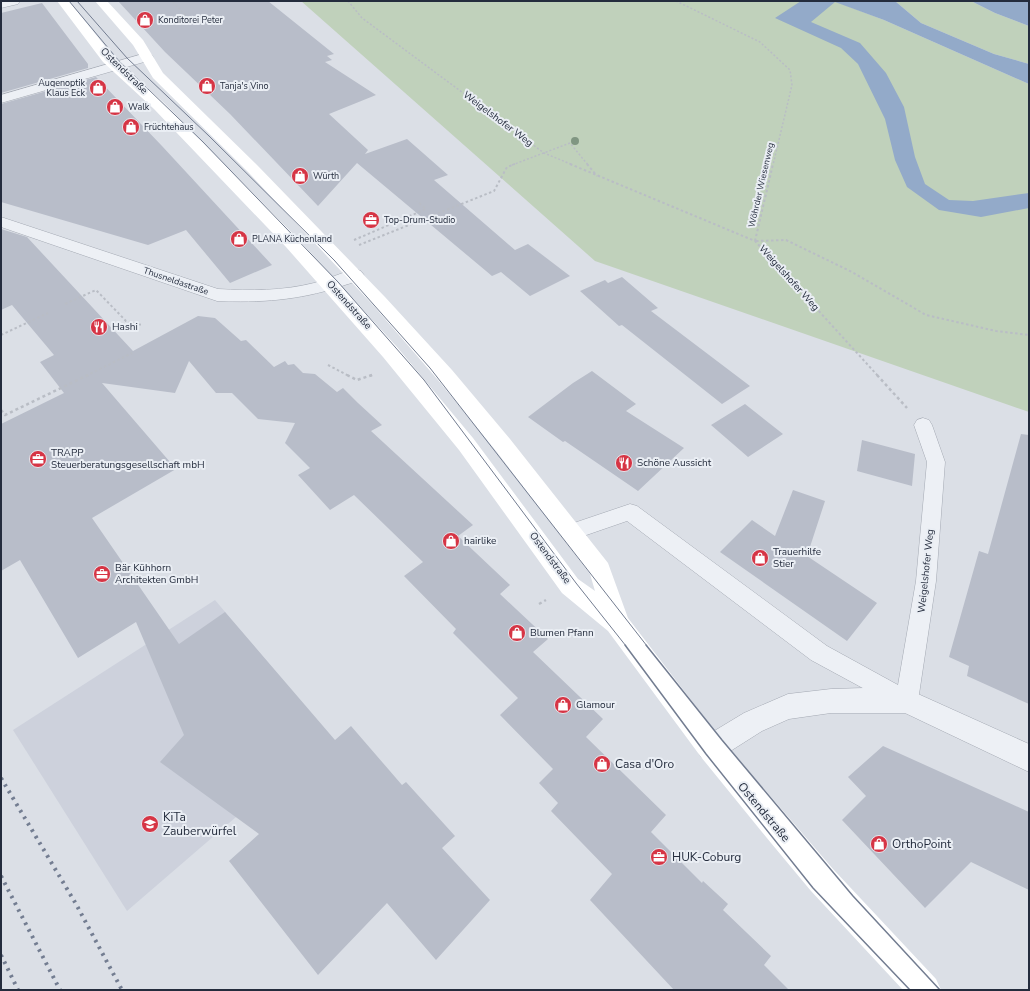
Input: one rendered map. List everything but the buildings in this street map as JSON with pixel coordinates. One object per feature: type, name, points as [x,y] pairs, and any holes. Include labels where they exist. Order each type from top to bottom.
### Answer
[{"type":"main road","name":"Ostendstraße","points":[[62,1],[103,53],[159,106],[331,285],[427,395],[466,444],[570,586],[617,623],[711,748],[822,880],[925,990]]},
{"type":"main road","name":"Ostendstraße","points":[[102,1],[138,43],[152,66],[167,85],[253,169],[355,275],[445,375],[503,445],[600,570],[617,623]]},
{"type":"street","points":[[1,4],[14,1]]},
{"type":"street","points":[[1,99],[146,57]]},
{"type":"street","name":"Thusneldastraße","points":[[1,222],[217,295],[248,297],[288,295],[331,285],[355,275]]},
{"type":"street","points":[[711,748],[753,722],[788,707],[831,701],[907,701],[1029,758]]},
{"type":"lane","name":"Weigelshofer Weg","points":[[907,701],[926,581],[936,462],[922,425]]},
{"type":"lane","points":[[572,532],[630,512],[819,653],[907,701]]},
{"type":"path","points":[[177,1],[172,2],[189,19],[179,22]]},
{"type":"path","name":"Weigelshofer Weg","points":[[348,1],[362,18],[544,153],[755,241],[922,425]]},
{"type":"path","name":"Wöhrder Wiesenweg","points":[[676,1],[760,42],[790,70],[792,85],[755,241],[786,240],[852,272],[926,315],[996,331],[1029,335]]},
{"type":"path","points":[[336,255],[494,191],[507,167],[570,143],[597,176]]},
{"type":"path","points":[[352,241],[426,209],[417,201]]},
{"type":"path","points":[[65,304],[96,290],[126,321],[142,325]]},
{"type":"path","points":[[1,335],[48,313]]},
{"type":"path","points":[[1,410],[5,415],[132,352]]},
{"type":"path","points":[[328,365],[357,380],[372,374]]},
{"type":"shaded area","name":"KiTa Zauberwürfel","points":[[215,600],[330,736],[127,911],[13,730]]},
{"type":"green space","points":[[301,1],[834,1],[884,20],[1029,84],[1029,412],[595,261]]},
{"type":"green space","points":[[895,1],[971,1],[995,13],[1029,26],[1029,64],[994,54],[921,23]]},
{"type":"water","points":[[801,1],[895,1],[921,23],[994,54],[1029,64],[1029,84],[884,20],[835,2],[811,22],[860,43],[886,73],[904,107],[915,157],[925,184],[949,200],[973,201],[1029,193],[1029,208],[981,217],[939,210],[907,187],[895,160],[885,119],[858,64],[841,48],[775,18]]},
{"type":"water","points":[[971,1],[1029,1],[1029,26],[995,13]]},
{"type":"tram line","points":[[69,1],[119,61],[203,142],[338,282],[424,380],[576,583],[626,646]]},
{"type":"tram line","points":[[77,1],[127,58],[209,136],[334,260],[430,368],[647,646]]},
{"type":"tram line","points":[[625,645],[706,754],[813,888],[910,990]]},
{"type":"tram line","points":[[646,645],[722,740],[853,896],[940,990]]},
{"type":"railway","points":[[1,778],[76,904],[122,990]]},
{"type":"railway","points":[[1,876],[60,990]]},
{"type":"railway","points":[[1,955],[18,990]]},
{"type":"place","name":"Konditorei Peter","points":[[145,20]]},
{"type":"place","name":"Tanja's Vino","points":[[207,86]]},
{"type":"place","name":"Augenoptik Klaus Eck","points":[[98,88]]},
{"type":"place","name":"Walk","points":[[115,107]]},
{"type":"place","name":"Früchtehaus","points":[[131,127]]},
{"type":"place","name":"Würth","points":[[300,176]]},
{"type":"place","name":"Top-Drum-Studio","points":[[371,220]]},
{"type":"place","name":"PLANA Küchenland","points":[[239,239]]},
{"type":"place","name":"Hashi","points":[[99,327]]},
{"type":"place","name":"TRAPP Steuerberatungsgesellschaft mbH","points":[[38,459]]},
{"type":"place","name":"Schöne Aussicht","points":[[624,463]]},
{"type":"place","name":"hairlike","points":[[451,541]]},
{"type":"place","name":"Trauerhilfe Stier","points":[[760,558]]},
{"type":"place","name":"Bär Kühhorn Architekten GmbH","points":[[102,574]]},
{"type":"place","name":"Blumen Pfann","points":[[517,633]]},
{"type":"place","name":"Glamour","points":[[563,705]]},
{"type":"place","name":"Casa d'Oro","points":[[602,764]]},
{"type":"place","name":"KiTa Zauberwürfel","points":[[150,824]]},
{"type":"place","name":"OrthoPoint","points":[[879,844]]},
{"type":"place","name":"HUK-Coburg","points":[[659,857]]}]
